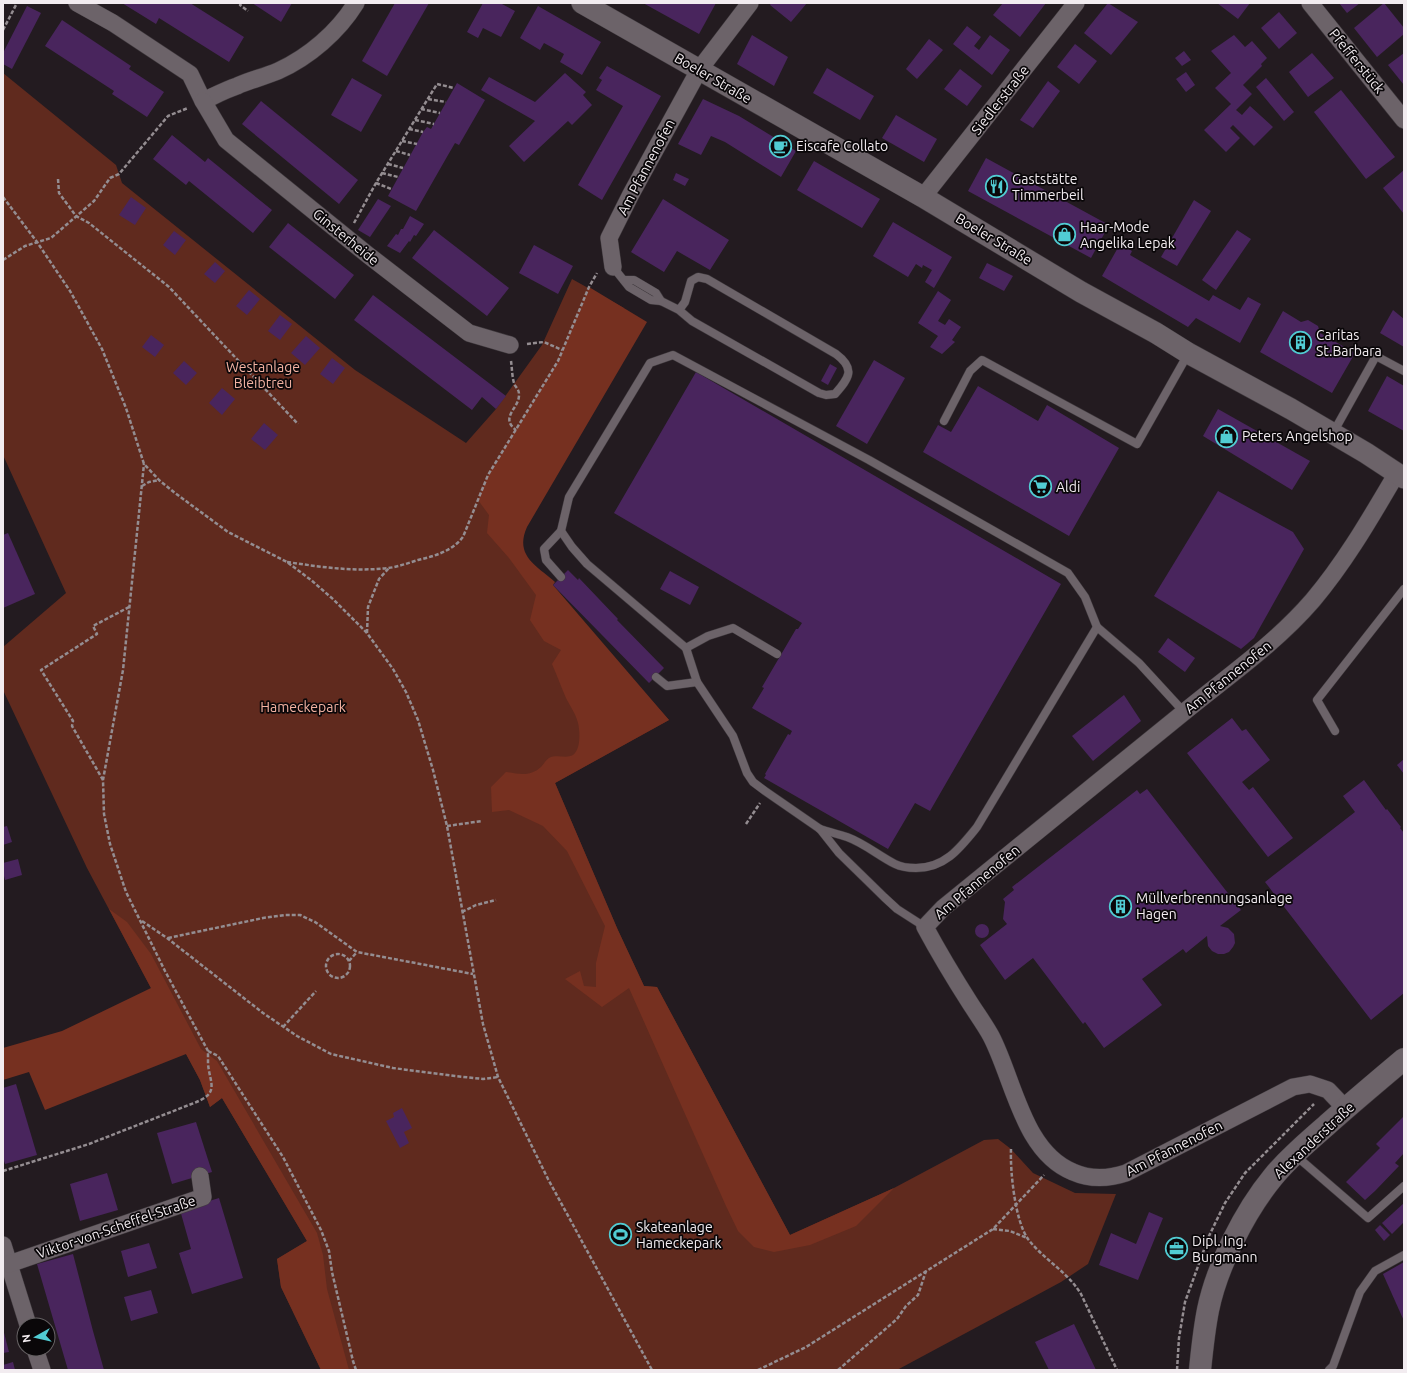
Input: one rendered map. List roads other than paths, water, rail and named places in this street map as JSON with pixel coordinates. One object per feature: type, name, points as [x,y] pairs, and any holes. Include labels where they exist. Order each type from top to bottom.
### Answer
[{"type":"main road","name":"Alexanderstraße","points":[[1200,1370],[1208,1308],[1220,1271],[1232,1243],[1255,1202],[1273,1177],[1295,1154],[1404,1059]]},
{"type":"street","name":"Ginsterheide","points":[[77,3],[113,23],[190,74],[203,101],[226,140],[346,238],[469,333],[510,345]]},
{"type":"street","points":[[203,101],[237,86],[278,71],[294,62],[336,30],[356,3]]},
{"type":"street","name":"Boeler Straße","points":[[582,3],[923,198],[1081,292],[1156,333],[1188,353],[1291,409],[1401,475]]},
{"type":"street","name":"Am Pfannenofen","points":[[613,267],[609,238],[631,194],[699,70],[750,3]]},
{"type":"street","name":"Siedlerstraße","points":[[923,198],[1076,3]]},
{"type":"street","name":"Pfefferstück","points":[[1310,3],[1404,120]]},
{"type":"street","name":"Am Pfannenofen","points":[[1346,1109],[1328,1090],[1310,1084],[1293,1087],[1126,1173],[1104,1178],[1082,1176],[1066,1170],[1053,1161],[1037,1142],[1024,1118],[1002,1059],[991,1035],[938,952],[925,927],[943,908],[1184,712],[1267,647],[1286,629],[1312,601],[1337,570],[1401,475]]},
{"type":"street","name":"Viktor-von-Scheffel-Straße","points":[[9,1264],[203,1197],[200,1176]]},
{"type":"street","points":[[3,1245],[26,1317]]},
{"type":"street","points":[[38,1357],[42,1370]]},
{"type":"lane","points":[[613,267],[624,280],[634,280],[656,292],[661,301],[679,310],[692,321],[818,393],[826,395],[835,394],[844,383],[849,373],[849,366],[845,360],[836,354],[707,279],[698,277],[691,281],[685,302],[679,310]]},
{"type":"lane","points":[[944,421],[970,371],[982,360],[1138,444],[1188,353]]},
{"type":"lane","points":[[561,577],[546,560],[544,549],[561,531],[569,498],[650,363],[673,355],[869,460],[1068,573],[1085,597],[1097,626],[1138,663],[1184,712]]},
{"type":"lane","points":[[1333,434],[1376,356],[1404,371]]},
{"type":"lane","points":[[561,531],[572,548],[587,564],[686,648],[696,682],[733,736],[747,773],[753,782],[820,829],[839,853],[896,909],[925,927]]},
{"type":"lane","points":[[1335,731],[1317,700],[1404,589]]},
{"type":"lane","points":[[820,829],[847,837],[896,865],[904,867],[924,868],[938,865],[949,857],[962,845],[977,826],[1097,626]]},
{"type":"lane","points":[[686,648],[708,636],[733,628],[777,654]]},
{"type":"lane","points":[[656,677],[667,686],[696,682]]},
{"type":"lane","points":[[1295,1154],[1368,1218],[1404,1186]]},
{"type":"lane","points":[[1329,1370],[1333,1366],[1360,1292],[1374,1271],[1404,1255]]},
{"type":"place","name":"Eiscafe Collato","points":[[780,146]]},
{"type":"place","name":"Gaststätte Timmerbeil","points":[[996,187]]},
{"type":"place","name":"Haar-Mode Angelika Lepak","points":[[1065,235]]},
{"type":"place","name":"Caritas St.Barbara","points":[[1301,343]]},
{"type":"place","name":"Peters Angelshop","points":[[1227,436]]},
{"type":"place","name":"Aldi","points":[[1040,487]]},
{"type":"place","name":"Müllverbrennungsanlage Hagen","points":[[1121,906]]},
{"type":"place","name":"Skateanlage Hameckepark","points":[[620,1235]]},
{"type":"place","name":"Dipl. Ing. Burgmann","points":[[1176,1249]]},
{"type":"park label","name":"Westanlage Bleibtreu","points":[[263,376]]},
{"type":"park label","name":"Hameckepark","points":[[303,707]]}]
